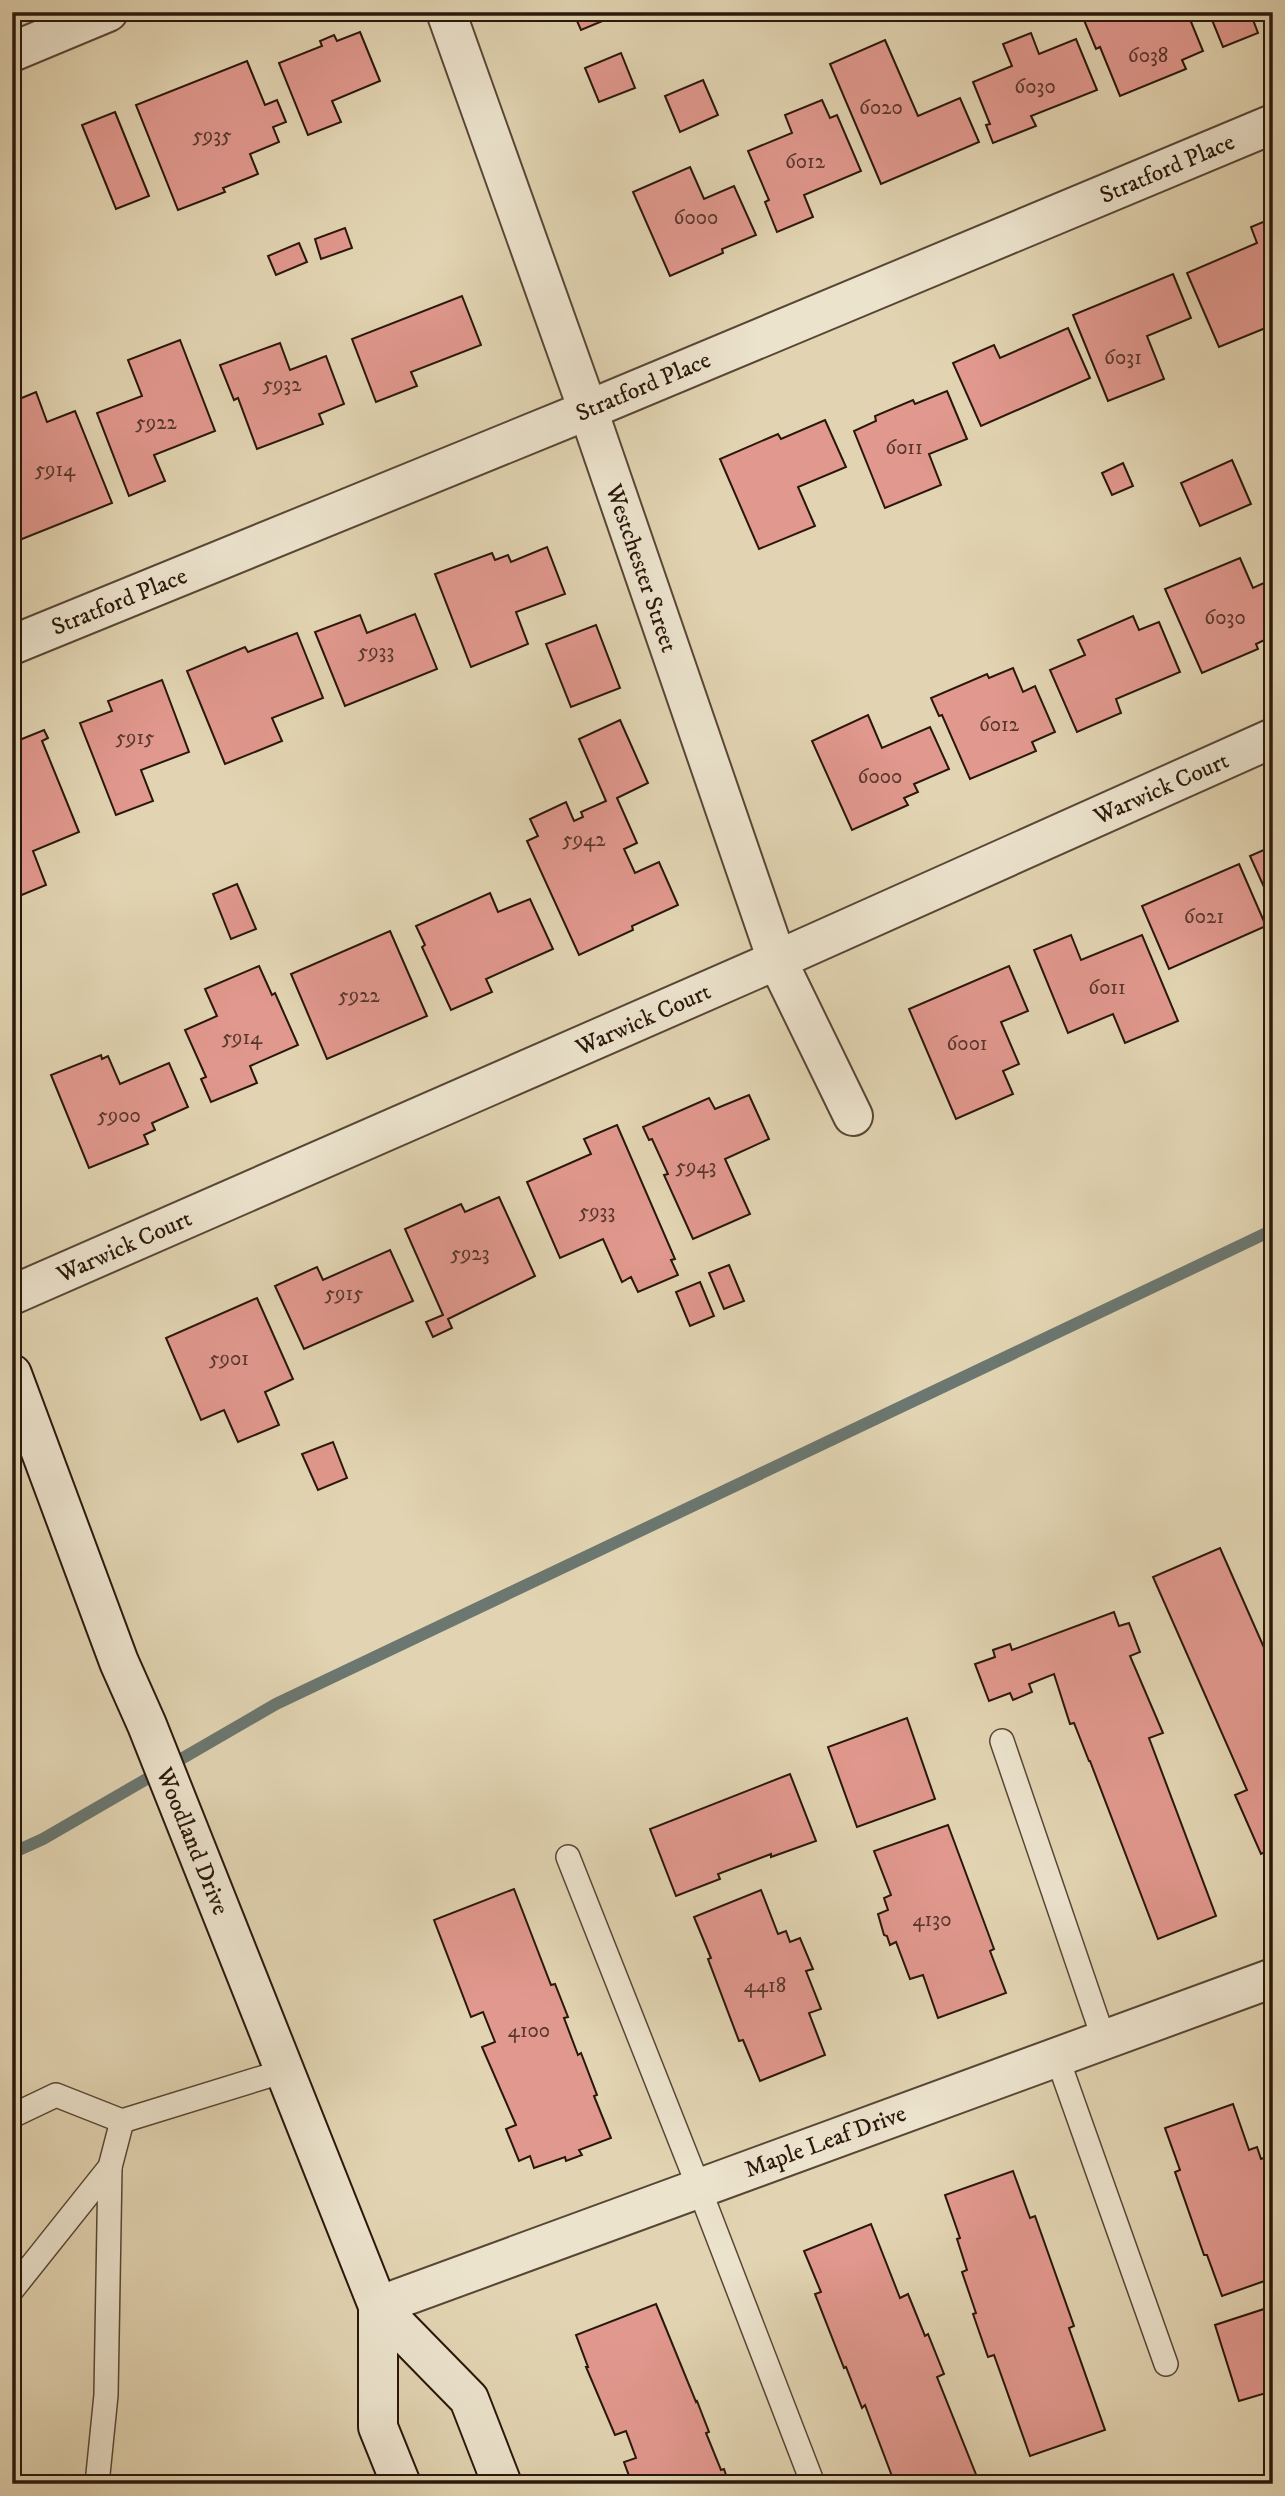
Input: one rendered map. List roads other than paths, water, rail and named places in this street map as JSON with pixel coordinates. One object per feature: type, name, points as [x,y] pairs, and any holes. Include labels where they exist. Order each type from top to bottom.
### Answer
[{"type":"street","points":[[12,52],[108,12]]},
{"type":"street","name":"Westchester Street","points":[[446,12],[588,410],[777,960],[853,1116]]},
{"type":"street","name":"Stratford Place","points":[[12,645],[588,410],[1273,124]]},
{"type":"street","name":"Warwick Court","points":[[12,1295],[777,960],[1273,738]]},
{"type":"street","name":"Woodland Drive","points":[[12,1374],[119,1662],[378,2306],[378,2427],[401,2484]]},
{"type":"street","name":"Maple Leaf Drive","points":[[378,2306],[1273,1978]]},
{"type":"street","name":"Woodland Drive","points":[[378,2306],[469,2399],[502,2484]]},
{"type":"lane","points":[[1002,1741],[1104,2040]]},
{"type":"lane","points":[[568,1857],[813,2484]]},
{"type":"lane","points":[[1057,2057],[1166,2364]]},
{"type":"lane","points":[[12,2116],[56,2095],[122,2121],[284,2071]]},
{"type":"lane","points":[[97,2484],[106,2395],[110,2167],[122,2121]]},
{"type":"lane","points":[[12,2290],[110,2167]]},
{"type":"waterway","points":[[12,1853],[43,1839],[276,1704],[1273,1230]]}]
